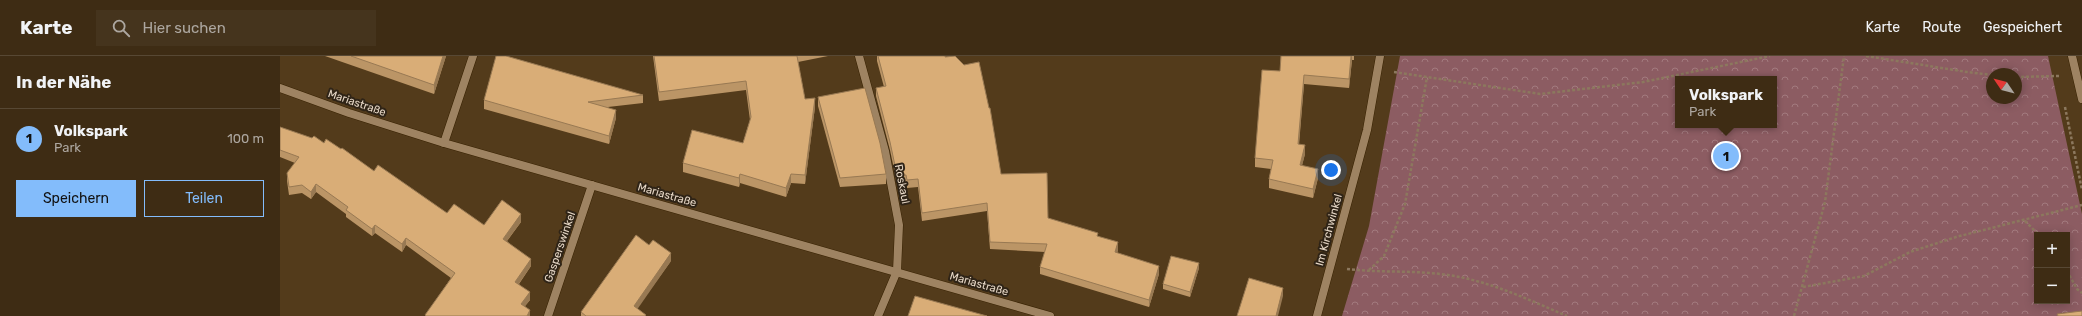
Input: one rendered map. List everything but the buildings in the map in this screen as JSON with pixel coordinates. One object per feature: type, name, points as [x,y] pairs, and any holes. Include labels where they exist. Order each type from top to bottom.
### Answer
[{"type":"street","points":[[444,143],[473,56]]},
{"type":"street","name":"Roskaul","points":[[859,56],[885,151],[899,225],[897,271],[878,316]]},
{"type":"street","name":"Im Kirchwinkel","points":[[1317,316],[1367,130],[1380,56]]},
{"type":"street","points":[[2072,56],[2082,99]]},
{"type":"street","name":"Mariastraße","points":[[280,88],[349,113],[444,143],[897,271],[1050,316]]},
{"type":"street","name":"Gasperswinkel","points":[[548,316],[592,185]]},
{"type":"path","points":[[1378,69],[1540,94],[1643,82],[1770,56]]},
{"type":"path","points":[[1794,316],[1825,202],[1844,56]]},
{"type":"path","points":[[1866,56],[1986,74]]},
{"type":"path","points":[[2057,69],[2060,84]]},
{"type":"path","points":[[2022,77],[2059,76],[2077,78]]},
{"type":"path","points":[[1368,270],[1384,256],[1405,204],[1427,77]]},
{"type":"path","points":[[2065,106],[2082,190]]},
{"type":"path","points":[[1803,287],[1864,276],[1910,252],[1956,237],[2082,205]]},
{"type":"path","points":[[2024,220],[2036,232]]},
{"type":"path","points":[[1331,267],[1368,270],[1415,270],[1450,275],[1495,287],[1567,316]]},
{"type":"path","points":[[2070,275],[2077,288],[2082,293]]},
{"type":"green space","points":[[1400,56],[2048,56],[2082,214],[2082,316],[1342,316],[1369,226]]},
{"type":"place","name":"Volkspark","points":[[1726,156]]}]
